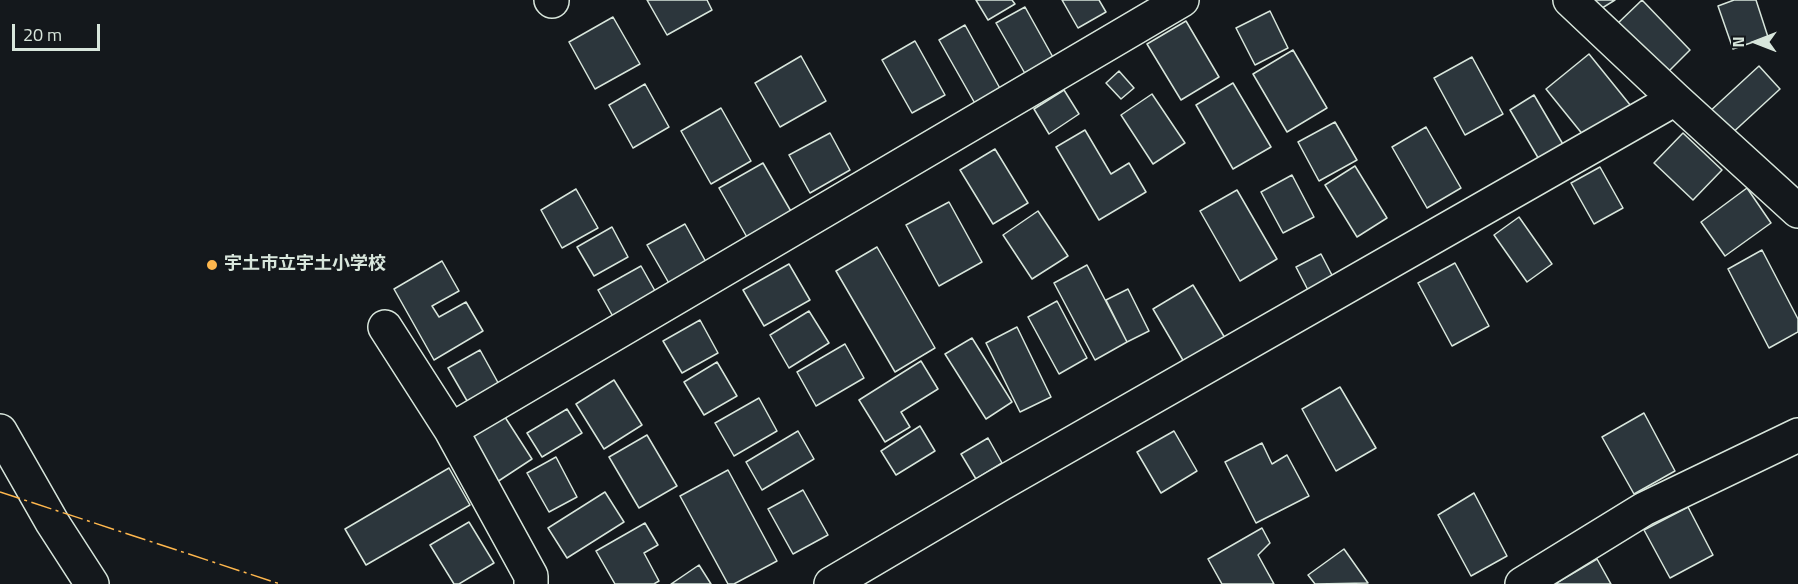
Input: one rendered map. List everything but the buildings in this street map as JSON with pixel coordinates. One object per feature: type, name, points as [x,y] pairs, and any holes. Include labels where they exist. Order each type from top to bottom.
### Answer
[{"type":"street","points":[[451,430],[1182,0]]},
{"type":"street","points":[[1570,0],[1675,99],[1796,204]]},
{"type":"street","points":[[831,584],[999,485],[1675,99]]},
{"type":"street","points":[[385,327],[451,430],[531,576],[531,584]]},
{"type":"street","points":[[0,431],[52,522],[92,584]]},
{"type":"street","points":[[1522,584],[1644,509],[1798,435]]},
{"type":"power","points":[[0,492],[280,584]]},
{"type":"place","name":"宇土市立宇土小学校","points":[[212,265]]}]
